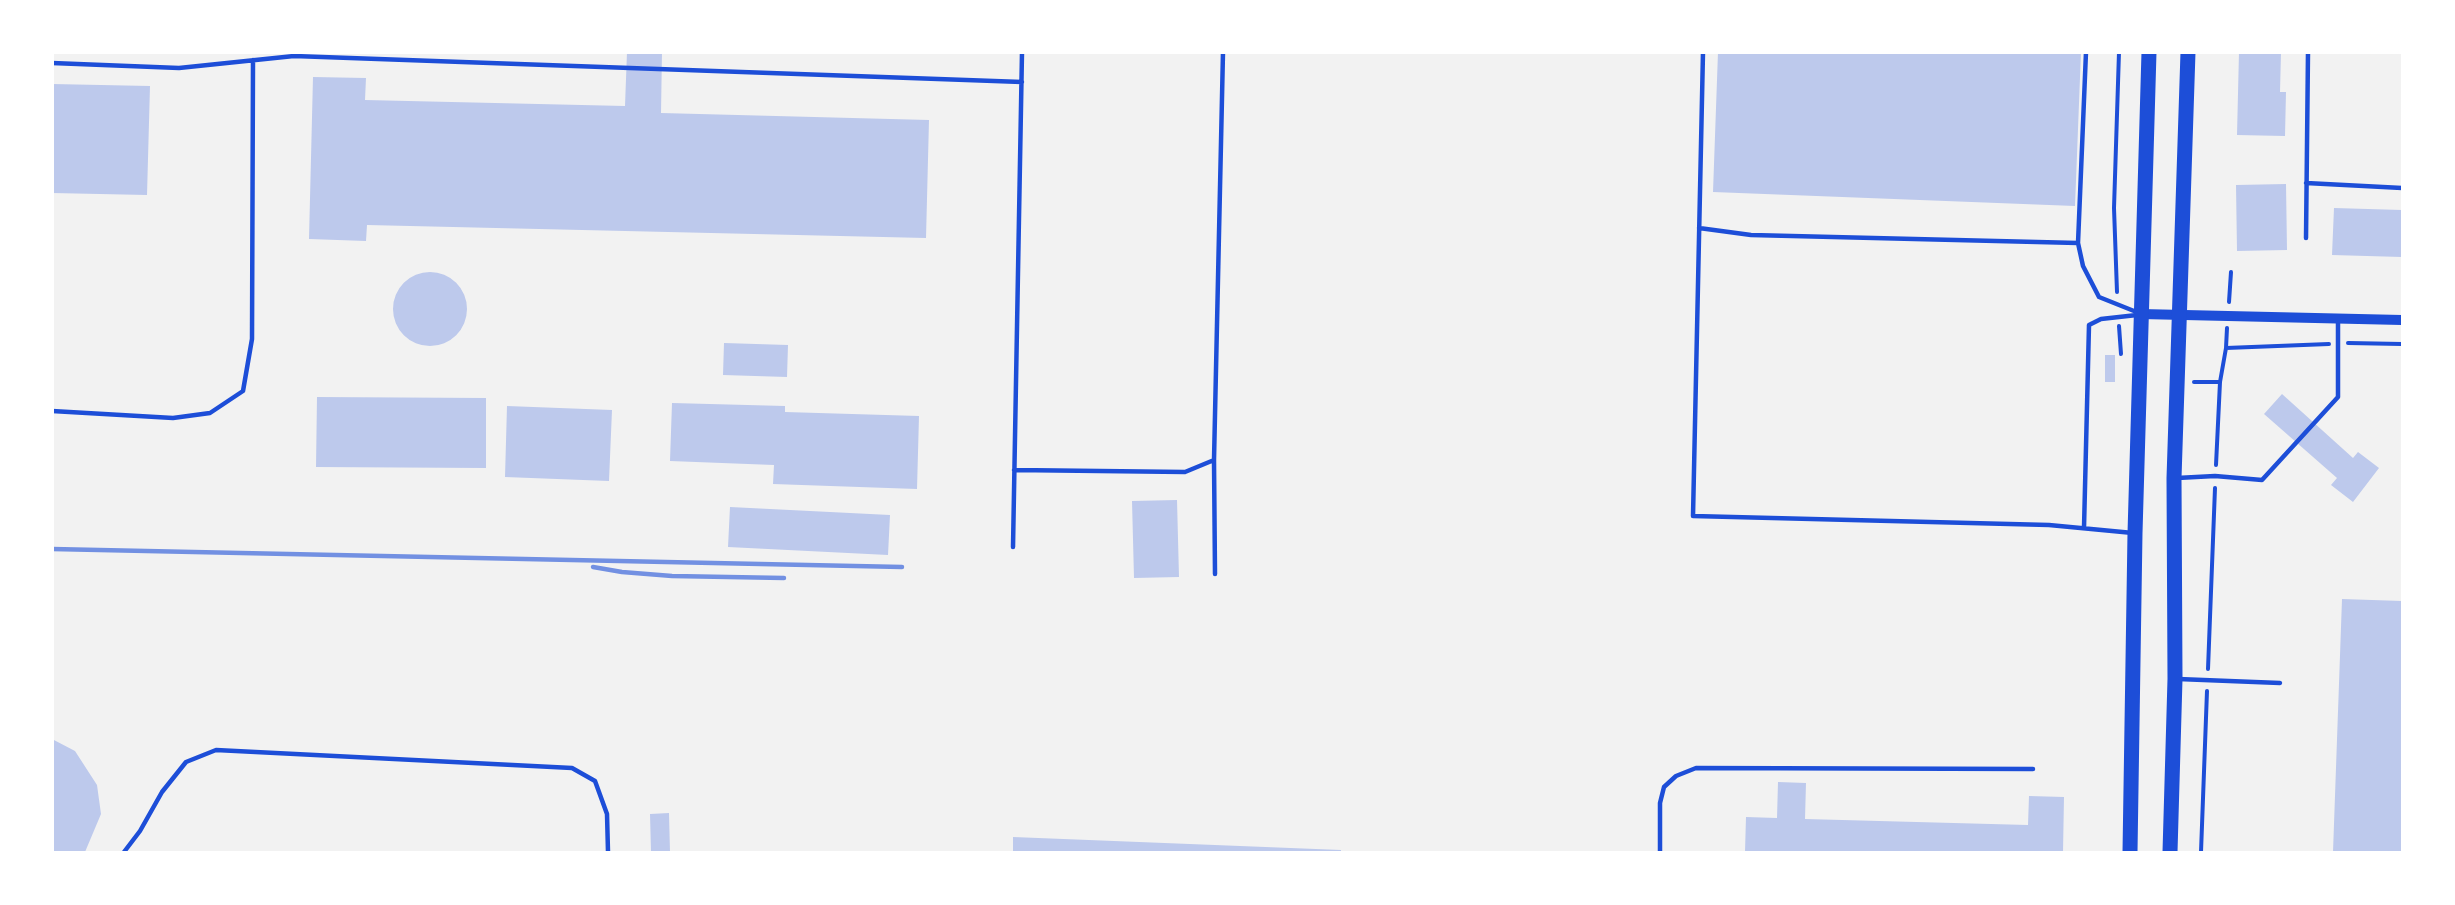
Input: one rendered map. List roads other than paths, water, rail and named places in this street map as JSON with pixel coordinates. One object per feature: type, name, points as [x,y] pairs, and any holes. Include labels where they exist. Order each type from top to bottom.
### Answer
[{"type":"highway","points":[[2130,852],[2135,533],[2149,52]]},
{"type":"highway","points":[[2170,852],[2175,679],[2174,478],[2188,52]]},
{"type":"street","points":[[2142,314],[2403,320]]},
{"type":"lane","points":[[1013,547],[1022,52]]},
{"type":"lane","points":[[1215,574],[1214,460],[1223,52]]},
{"type":"lane","points":[[1703,52],[1693,516],[2084,528],[2135,533]]},
{"type":"lane","points":[[2086,52],[2078,243],[2083,266],[2099,297],[2142,314]]},
{"type":"lane","points":[[2306,238],[2308,52]]},
{"type":"lane","points":[[52,63],[178,68],[294,56],[1022,82]]},
{"type":"lane","points":[[52,411],[173,418],[210,413],[243,391],[252,339],[252,60]]},
{"type":"lane","points":[[2306,183],[2403,188]]},
{"type":"lane","points":[[1699,228],[1751,235],[2078,243]]},
{"type":"lane","points":[[2084,528],[2090,325],[2101,319],[2142,314]]},
{"type":"lane","points":[[2174,478],[2216,476],[2262,480],[2338,397],[2338,319]]},
{"type":"lane","points":[[1014,470],[1185,472],[1214,460]]},
{"type":"lane","points":[[2175,679],[2280,683]]},
{"type":"lane","points":[[124,852],[140,831],[162,792],[186,762],[216,750],[572,768],[595,781],[607,814],[608,852]]},
{"type":"lane","points":[[1660,852],[1660,803],[1664,787],[1676,776],[1696,768],[2033,769]]},
{"type":"railway","points":[[52,549],[902,567]]},
{"type":"railway","points":[[593,567],[672,576],[784,578]]}]
